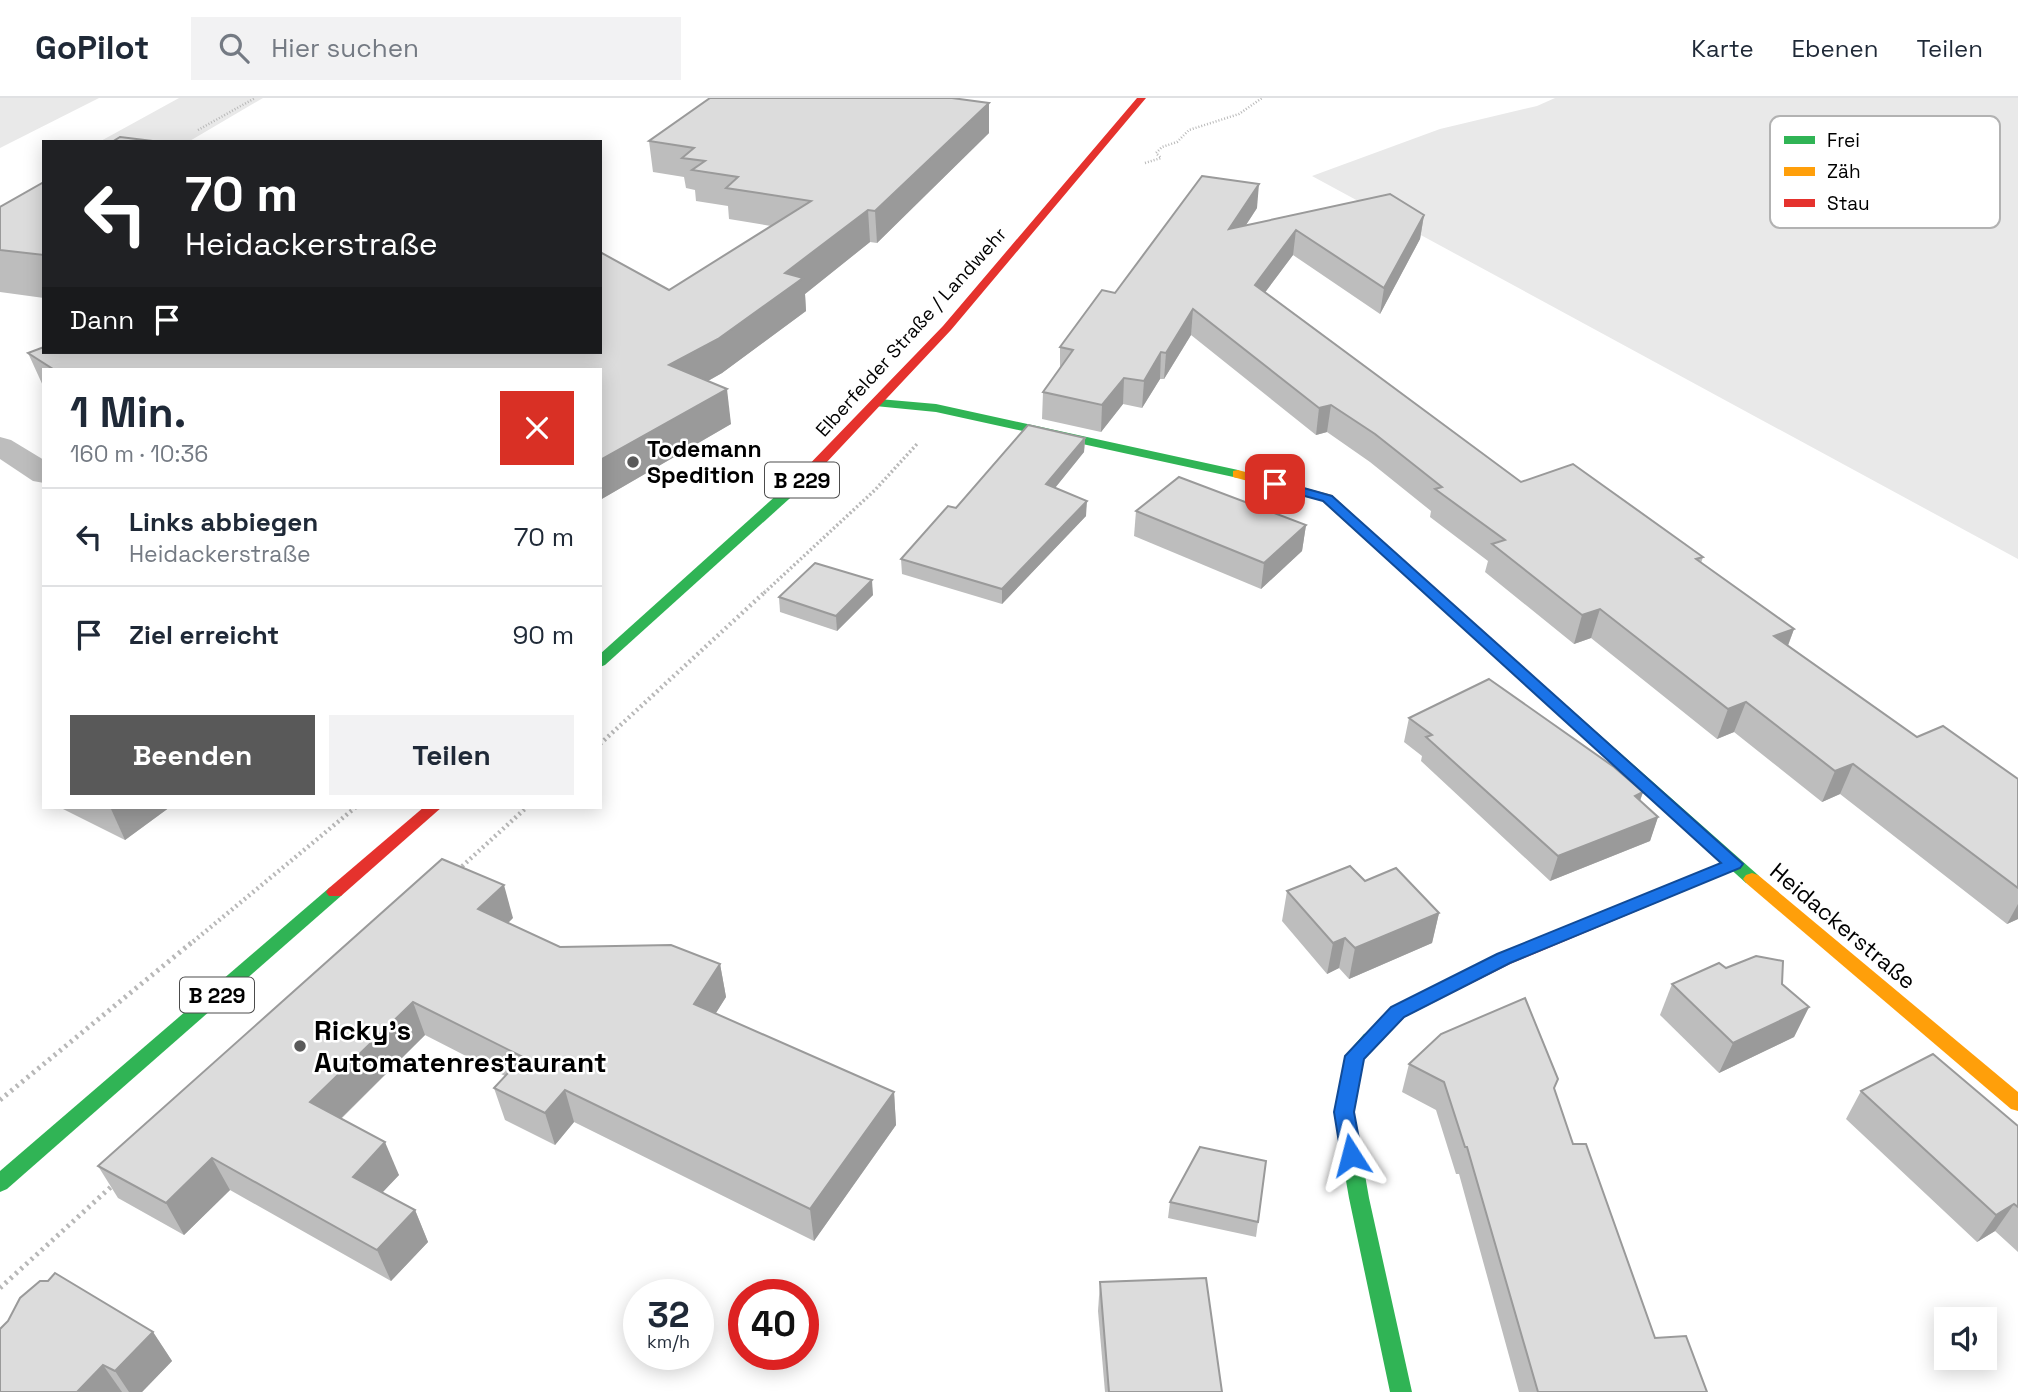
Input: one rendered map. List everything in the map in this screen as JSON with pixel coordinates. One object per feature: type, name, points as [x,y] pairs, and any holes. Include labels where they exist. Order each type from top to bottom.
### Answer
[{"type":"street","name":"Elberfelder Straße / Landwehr","points":[[602,660],[746,535],[879,403],[1012,252],[1142,98]]},
{"type":"street","name":"Heidackerstraße","points":[[879,403],[936,408],[1223,470],[1327,498],[1734,864],[2018,1103]]},
{"type":"street","points":[[0,446],[42,473]]},
{"type":"street","name":"B 229","points":[[0,1184],[432,809]]},
{"type":"street","points":[[1401,1392],[1359,1198],[1344,1112],[1355,1056],[1398,1012],[1504,958],[1734,864]]},
{"type":"path","points":[[198,130],[255,98]]},
{"type":"path","points":[[1144,163],[1161,158],[1156,153],[1162,147],[1177,142],[1189,130],[1239,114],[1262,98]]},
{"type":"path","points":[[602,742],[875,490],[914,450],[936,408]]},
{"type":"path","points":[[0,1100],[354,809]]},
{"type":"path","points":[[457,872],[525,809]]},
{"type":"path","points":[[0,1287],[118,1180]]},
{"type":"shaded area","points":[[0,98],[99,98],[0,148]]},
{"type":"shaded area","points":[[179,98],[263,98],[191,140],[103,140]]},
{"type":"shaded area","points":[[1555,98],[2018,98],[2018,559],[1312,176],[1440,129],[1537,106]]},
{"type":"building","points":[[710,98],[952,98],[989,103],[875,211],[868,210],[785,273],[803,278],[718,339],[669,365],[727,389],[602,459],[602,368],[51,368],[28,353],[42,348],[42,354],[602,354],[602,253],[669,290],[811,201],[726,188],[738,177],[692,170],[705,161],[682,158],[694,148],[649,141]]},
{"type":"building","points":[[120,137],[145,140],[115,140]]},
{"type":"building","points":[[1202,176],[1259,184],[1229,229],[1390,194],[1424,215],[1384,288],[1296,230],[1255,285],[1521,482],[1573,464],[1703,557],[1696,559],[1794,629],[1774,636],[1917,737],[1943,726],[2018,779],[2018,888],[1853,764],[1835,771],[1746,702],[1728,709],[1600,609],[1582,615],[1492,544],[1505,540],[1435,489],[1442,487],[1375,434],[1331,405],[1319,408],[1193,309],[1166,353],[1161,352],[1144,381],[1124,378],[1102,405],[1043,392],[1073,350],[1060,347],[1102,290],[1115,293]]},
{"type":"building","points":[[42,183],[42,255],[0,250],[0,207]]},
{"type":"building","points":[[1028,425],[1085,438],[1046,484],[1087,501],[1002,589],[901,559],[948,506],[956,508]]},
{"type":"building","points":[[1179,477],[1306,525],[1264,563],[1136,511]]},
{"type":"building","points":[[815,563],[872,580],[836,616],[779,597]]},
{"type":"building","points":[[1489,679],[1614,767],[1643,792],[1635,796],[1658,817],[1558,856],[1426,737],[1432,735],[1409,718]]},
{"type":"building","points":[[442,859],[504,885],[478,909],[560,947],[671,945],[720,964],[694,1004],[894,1092],[810,1209],[565,1090],[545,1113],[494,1088],[523,1057],[413,1002],[310,1102],[385,1142],[353,1177],[415,1210],[377,1250],[212,1158],[166,1203],[98,1166]]},
{"type":"building","points":[[1350,866],[1365,881],[1396,868],[1439,913],[1355,948],[1345,938],[1333,943],[1287,891]]},
{"type":"building","points":[[1756,956],[1783,961],[1782,984],[1809,1007],[1733,1043],[1672,984],[1719,963],[1726,968]]},
{"type":"building","points":[[1525,998],[1558,1079],[1554,1088],[1573,1144],[1586,1144],[1655,1338],[1686,1336],[1707,1392],[1538,1392],[1467,1147],[1444,1082],[1409,1064],[1441,1034]]},
{"type":"building","points":[[1933,1054],[2018,1126],[2018,1207],[2014,1204],[1996,1215],[1861,1091]]},
{"type":"building","points":[[1200,1147],[1266,1161],[1258,1222],[1170,1202]]},
{"type":"building","points":[[55,1273],[153,1332],[115,1371],[103,1365],[77,1392],[0,1392],[0,1329],[8,1321],[20,1298],[40,1281],[48,1281]]},
{"type":"building","points":[[1206,1278],[1222,1392],[1109,1392],[1100,1282]]},
{"type":"traffic: fast","points":[[879,403],[936,408],[1238,474]]},
{"type":"traffic: fast","points":[[602,660],[804,478]]},
{"type":"traffic: fast","points":[[1482,638],[1752,879]]},
{"type":"traffic: fast","points":[[0,1183],[335,892]]},
{"type":"traffic: fast","points":[[1371,1039],[1355,1056],[1344,1112],[1359,1198],[1401,1392]]},
{"type":"traffic: slow","points":[[1238,474],[1327,498],[1482,638]]},
{"type":"traffic: slow","points":[[1752,879],[2018,1103]]},
{"type":"traffic: jam","points":[[804,478],[947,328],[1142,98]]},
{"type":"traffic: jam","points":[[335,892],[432,809]]},
{"type":"traffic: jam","points":[[1371,1039],[1398,1012],[1504,959],[1734,864]]},
{"type":"place","name":"Todemann Spedition","points":[[633,462]]},
{"type":"place","name":"Ricky's Automatenrestaurant","points":[[300,1046]]},
{"type":"route","points":[[1275,484],[1327,498],[1734,864],[1504,958],[1398,1012],[1355,1056],[1344,1112],[1351,1155]]}]
